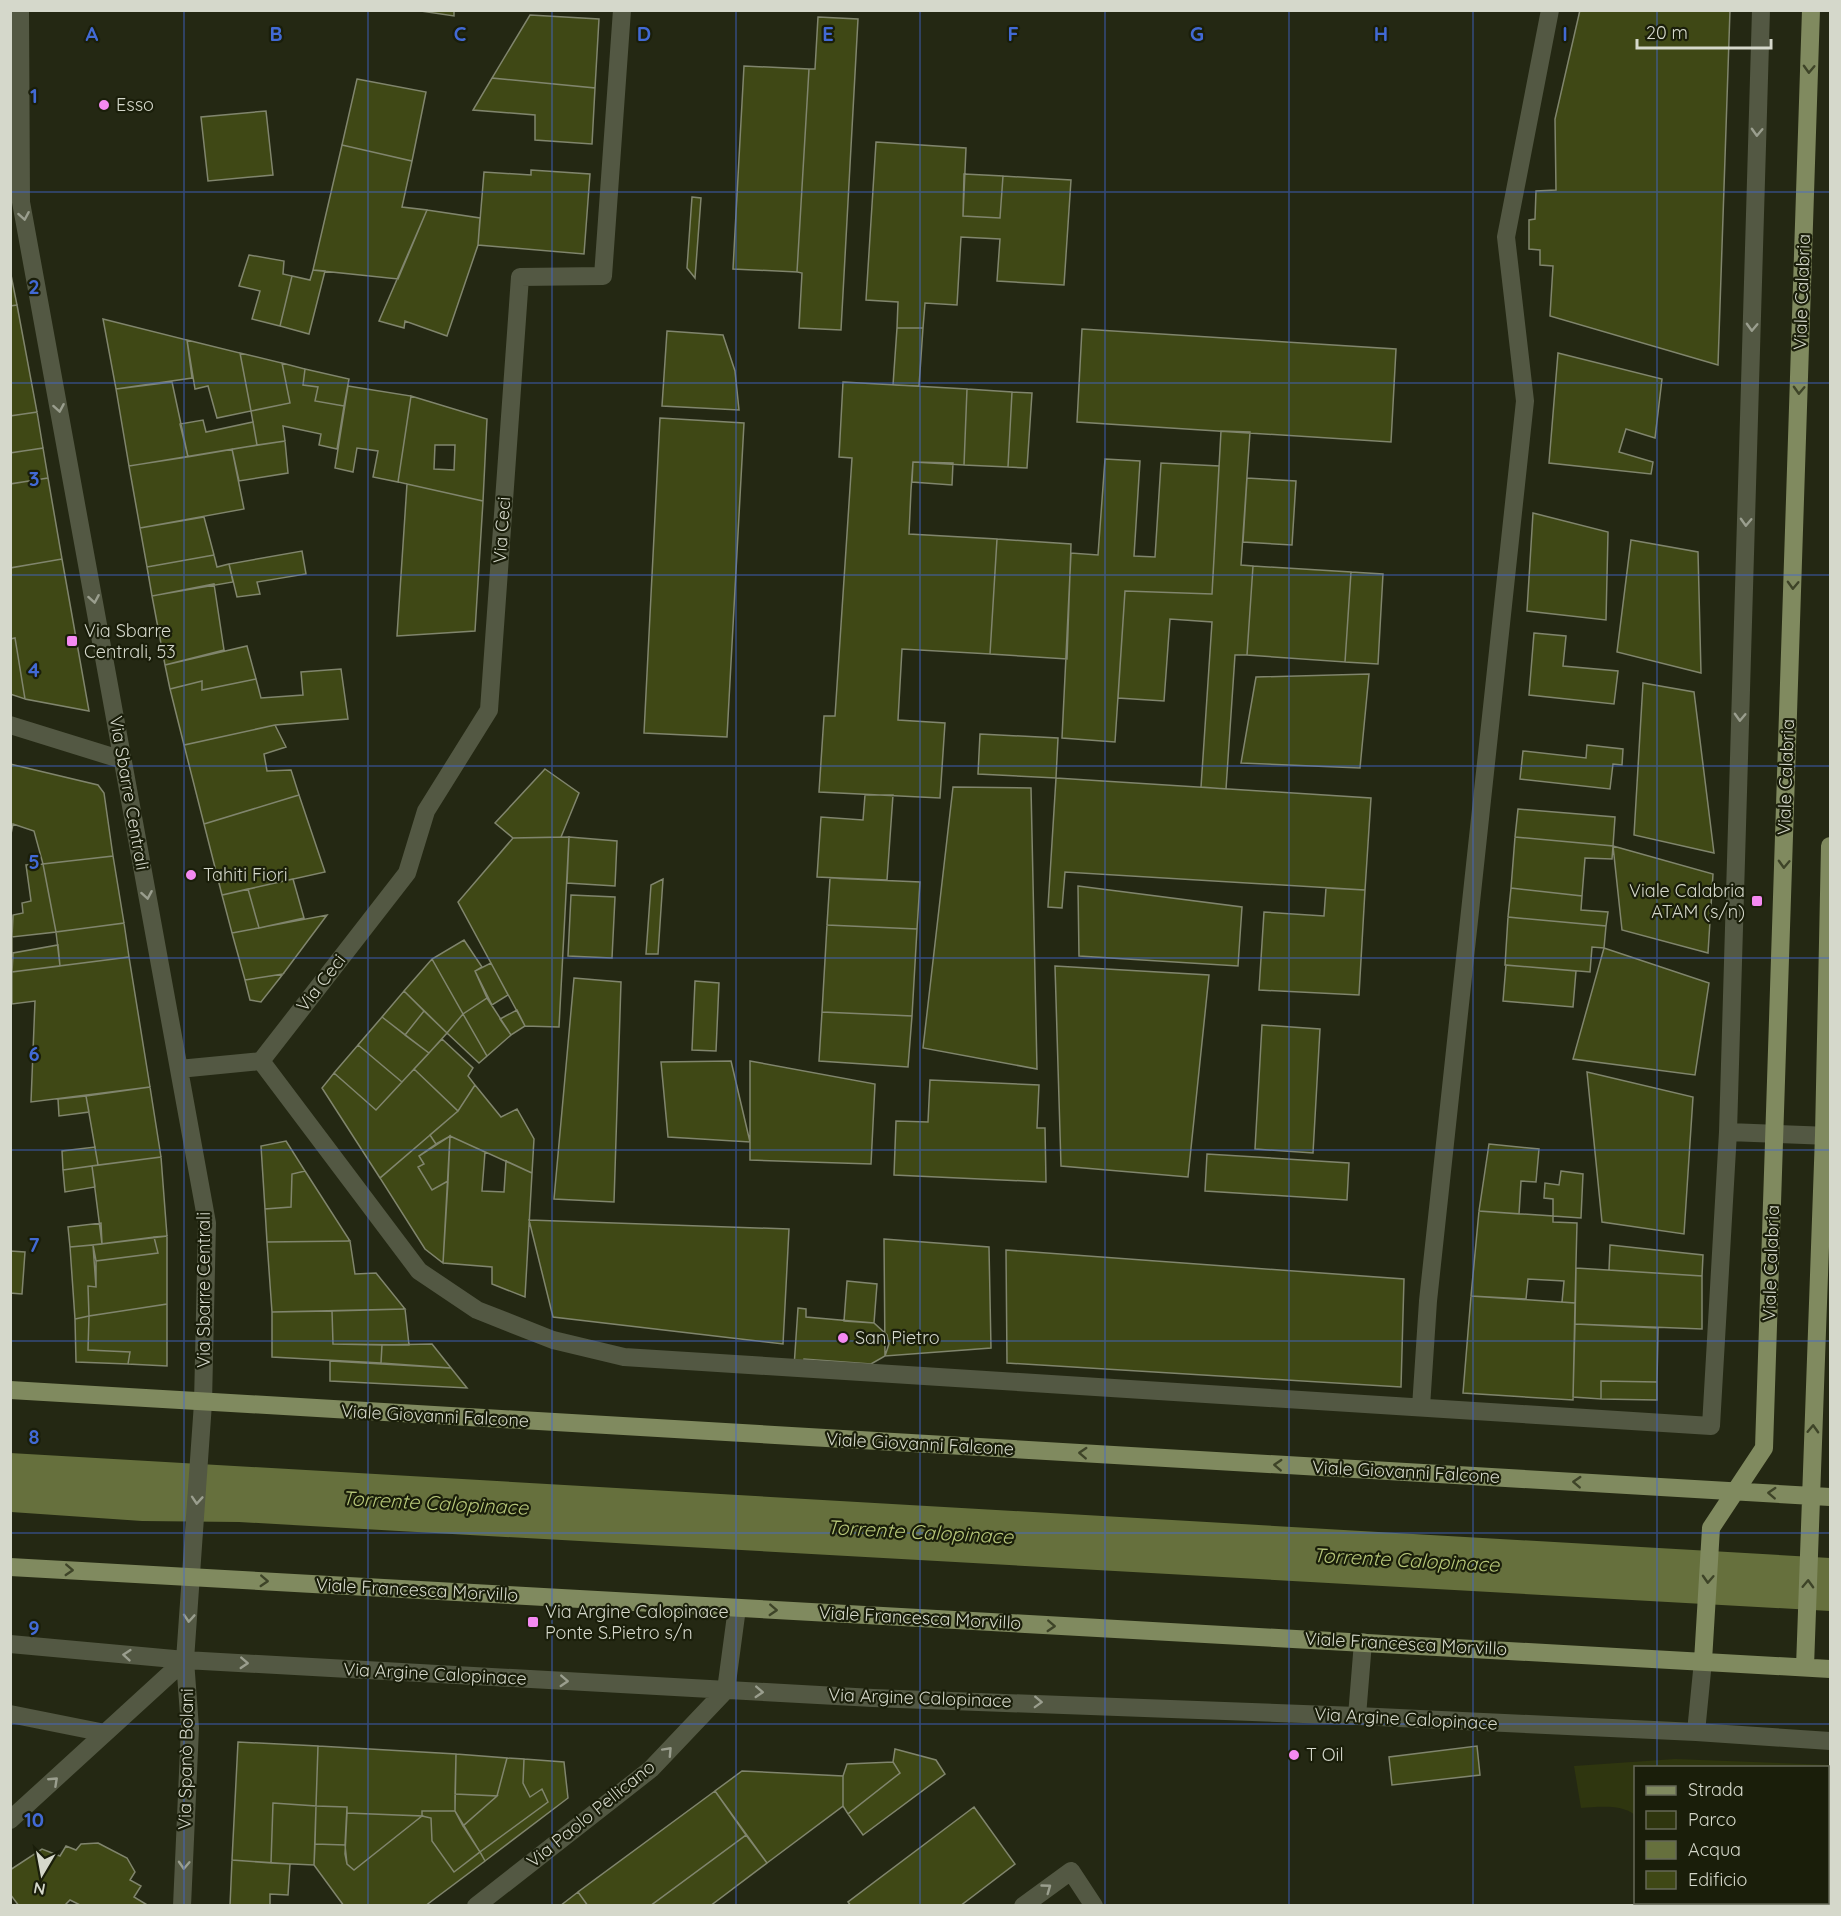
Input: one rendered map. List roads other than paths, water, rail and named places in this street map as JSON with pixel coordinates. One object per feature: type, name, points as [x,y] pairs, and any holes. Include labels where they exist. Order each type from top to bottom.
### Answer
[{"type":"main road","name":"Viale Calabria","points":[[1703,1661],[1711,1528],[1764,1448],[1811,10]]},
{"type":"main road","points":[[1804,1667],[1827,1135],[1830,846]]},
{"type":"main road","name":"Viale Giovanni Falcone","points":[[10,1390],[1830,1497]]},
{"type":"main road","name":"Viale Francesca Morvillo","points":[[10,1567],[1830,1669]]},
{"type":"street","name":"Via Sbarre Centrali","points":[[20,10],[21,202],[207,1223],[203,1402],[192,1577]]},
{"type":"street","name":"Via Ceci","points":[[261,1060],[407,873],[426,811],[489,710],[520,277],[603,276],[622,10]]},
{"type":"street","points":[[1421,1407],[1428,1301],[1525,401],[1506,237],[1551,10]]},
{"type":"street","points":[[179,1069],[261,1060],[419,1271],[477,1310],[553,1340],[624,1357],[1711,1426],[1728,1132],[1761,10]]},
{"type":"street","points":[[10,725],[123,760]]},
{"type":"street","points":[[1728,1132],[1827,1135]]},
{"type":"street","name":"Via Spanò Bolani","points":[[182,1905],[190,1728],[185,1660],[192,1577]]},
{"type":"street","points":[[726,1690],[737,1608]]},
{"type":"street","points":[[1357,1716],[1363,1642]]},
{"type":"street","name":"Via Argine Calopinace","points":[[10,1644],[185,1660],[726,1690],[1357,1716],[1696,1732],[1830,1741]]},
{"type":"street","points":[[10,1820],[185,1660]]},
{"type":"street","points":[[1696,1732],[1703,1661]]},
{"type":"street","name":"Via Paolo Pellicano","points":[[476,1905],[651,1769],[726,1690]]},
{"type":"street","points":[[10,1714],[105,1733]]},
{"type":"street","points":[[1023,1905],[1071,1871],[1094,1905]]},
{"type":"water","name":"Torrente Calopinace","points":[[10,1453],[1830,1558],[1830,1611],[239,1522],[142,1521],[11,1512]]},
{"type":"place","name":"Esso","points":[[104,105]]},
{"type":"place","name":"Via Sbarre Centrali, 53","points":[[72,641]]},
{"type":"place","name":"Tahiti Fiori","points":[[191,875]]},
{"type":"place","name":"Viale Calabria ATAM (s/n)","points":[[1757,901]]},
{"type":"place","name":"San Pietro","points":[[843,1338]]},
{"type":"place","name":"Via Argine Calopinace Ponte S.Pietro s/n","points":[[533,1622]]},
{"type":"place","name":"T Oil","points":[[1294,1755]]}]
